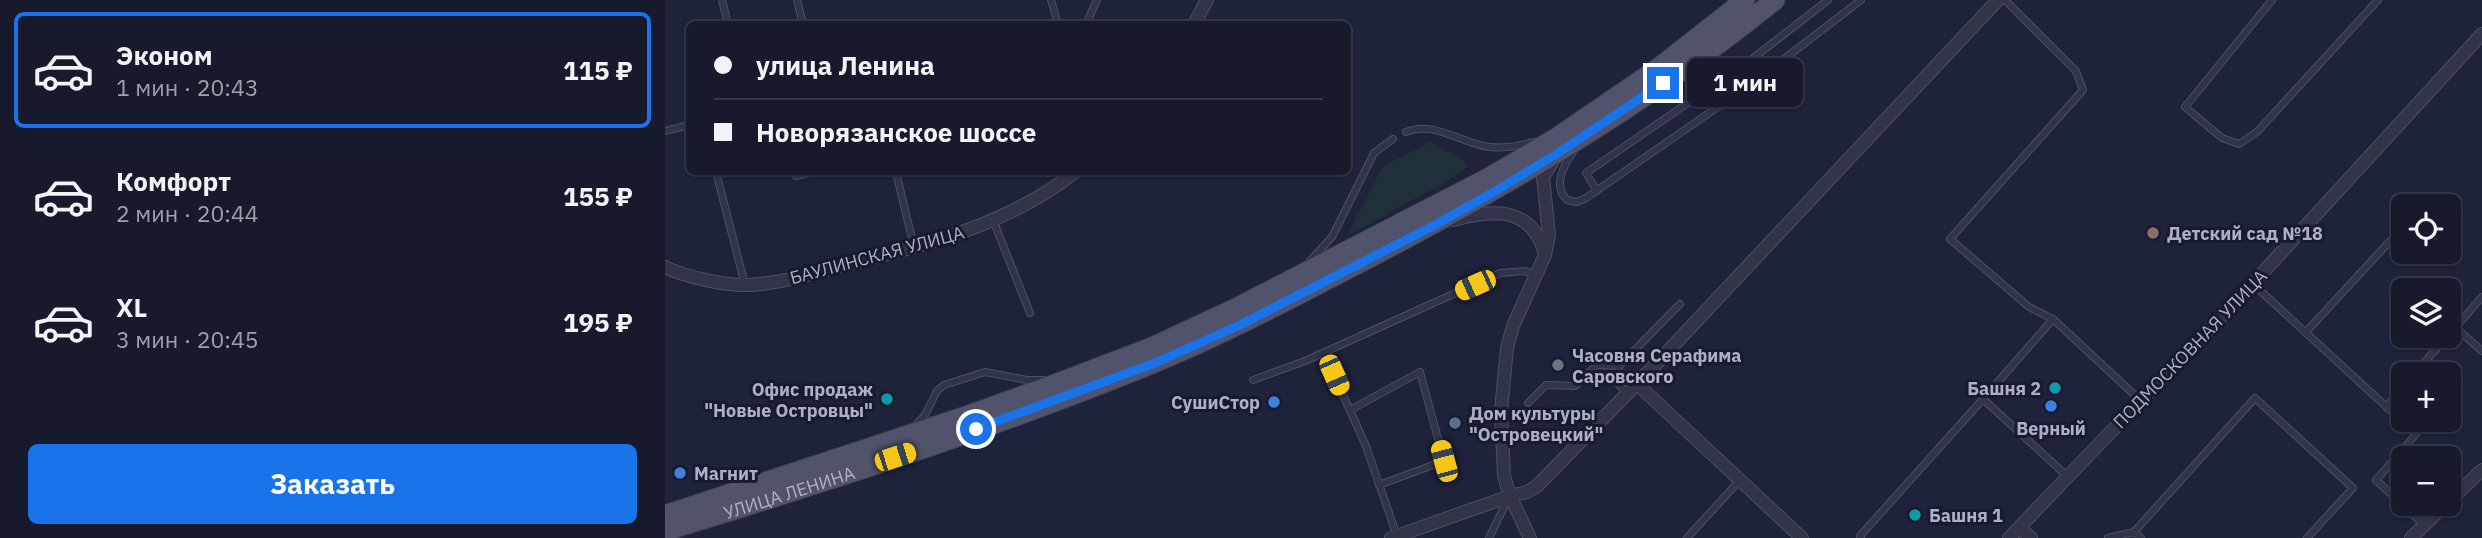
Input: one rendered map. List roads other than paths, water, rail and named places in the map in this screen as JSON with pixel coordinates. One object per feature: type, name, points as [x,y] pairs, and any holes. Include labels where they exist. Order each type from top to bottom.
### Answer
[{"type":"main road","points":[[1557,146],[1745,0]]},
{"type":"main road","points":[[1557,146],[1592,131],[1663,83],[1775,0]]},
{"type":"main road","name":"УЛИЦА ЛЕНИНА","points":[[665,531],[974,430],[1155,363],[1242,324],[1433,226],[1557,146]]},
{"type":"main road","name":"УЛИЦА ЛЕНИНА","points":[[665,515],[905,436],[1152,347],[1290,281],[1489,178],[1557,146]]},
{"type":"street","points":[[1196,21],[1207,0]]},
{"type":"street","points":[[1394,537],[1527,492],[1537,486],[1632,389],[1998,0]]},
{"type":"street","name":"ПОДМОСКОВНАЯ УЛИЦА","points":[[2009,538],[2253,284],[2482,34]]},
{"type":"street","points":[[1530,538],[1510,496],[1503,468],[1501,411],[1507,348],[1513,326],[1545,255],[1549,235],[1543,177],[1557,146]]},
{"type":"street","name":"БАУЛИНСКАЯ УЛИЦА","points":[[665,267],[705,279],[745,285],[783,281],[964,233],[1017,209],[1070,175]]},
{"type":"street","points":[[1433,226],[1485,214],[1516,216],[1534,228],[1545,255]]},
{"type":"street","points":[[1632,389],[1740,480],[1802,538]]},
{"type":"street","points":[[2461,490],[2482,470]]},
{"type":"street","points":[[2411,538],[2433,516]]},
{"type":"street","points":[[2020,527],[2031,538]]},
{"type":"lane","points":[[722,0],[727,21]]},
{"type":"lane","points":[[797,0],[802,21]]},
{"type":"lane","points":[[1051,0],[1057,21]]},
{"type":"lane","points":[[1087,21],[1097,0]]},
{"type":"lane","points":[[1597,191],[1586,173],[1752,59],[1828,0]]},
{"type":"lane","points":[[1592,131],[1566,161],[1560,176],[1559,187],[1563,196],[1572,202],[1582,201],[1754,82],[1861,0]]},
{"type":"lane","points":[[2005,0],[2077,71],[2083,90],[1950,239],[2029,307],[2053,319],[2141,401]]},
{"type":"lane","points":[[2272,0],[2185,107],[2222,138],[2239,144],[2257,132],[2378,0]]},
{"type":"lane","points":[[665,131],[686,126]]},
{"type":"lane","points":[[1406,132],[1427,127],[1472,144],[1490,147],[1557,146]]},
{"type":"lane","points":[[1290,281],[1332,237],[1368,162],[1374,153],[1393,139]]},
{"type":"lane","points":[[717,175],[745,285]]},
{"type":"lane","points":[[897,175],[914,247]]},
{"type":"lane","points":[[993,220],[1030,313]]},
{"type":"lane","points":[[2305,332],[2391,240]]},
{"type":"lane","points":[[1253,380],[1324,353],[1500,274],[1525,271],[1536,276]]},
{"type":"lane","points":[[2253,284],[2416,434],[2376,481],[2424,525]]},
{"type":"lane","points":[[2461,320],[2482,297]]},
{"type":"lane","points":[[1632,389],[1619,385],[1619,366],[1680,304]]},
{"type":"lane","points":[[1861,538],[2053,319]]},
{"type":"lane","points":[[2461,332],[2482,350]]},
{"type":"lane","points":[[2425,362],[2437,348]]},
{"type":"lane","points":[[1324,353],[1379,485],[1394,537]]},
{"type":"lane","points":[[1528,403],[1546,385],[1575,386],[1597,365],[1619,366]]},
{"type":"lane","points":[[905,436],[925,415],[937,391],[944,385],[985,372],[1027,380],[1066,380]]},
{"type":"lane","points":[[1350,410],[1420,372],[1444,461],[1379,485]]},
{"type":"lane","points":[[2108,538],[2134,532],[2255,398],[2353,488],[2307,538]]},
{"type":"lane","points":[[1983,400],[2067,476]]},
{"type":"lane","points":[[2387,406],[2391,401]]},
{"type":"lane","points":[[1687,538],[1740,480]]},
{"type":"lane","points":[[1489,538],[1510,496]]},
{"type":"lane","points":[[2134,532],[2141,538]]},
{"type":"place","name":"Детский сад №18","points":[[2153,233]]},
{"type":"place","name":"Часовня Серафима Саровского","points":[[1558,365]]},
{"type":"place","name":"Башня 2","points":[[2055,388]]},
{"type":"place","name":"Офис продаж \"Новые Островцы\"","points":[[887,399]]},
{"type":"place","name":"СушиСтор","points":[[1274,402]]},
{"type":"place","name":"Верный","points":[[2051,406]]},
{"type":"place","name":"Дом культуры \"Островецкий\"","points":[[1455,423]]},
{"type":"place","name":"Магнит","points":[[680,473]]},
{"type":"place","name":"Башня 1","points":[[1915,515]]}]
